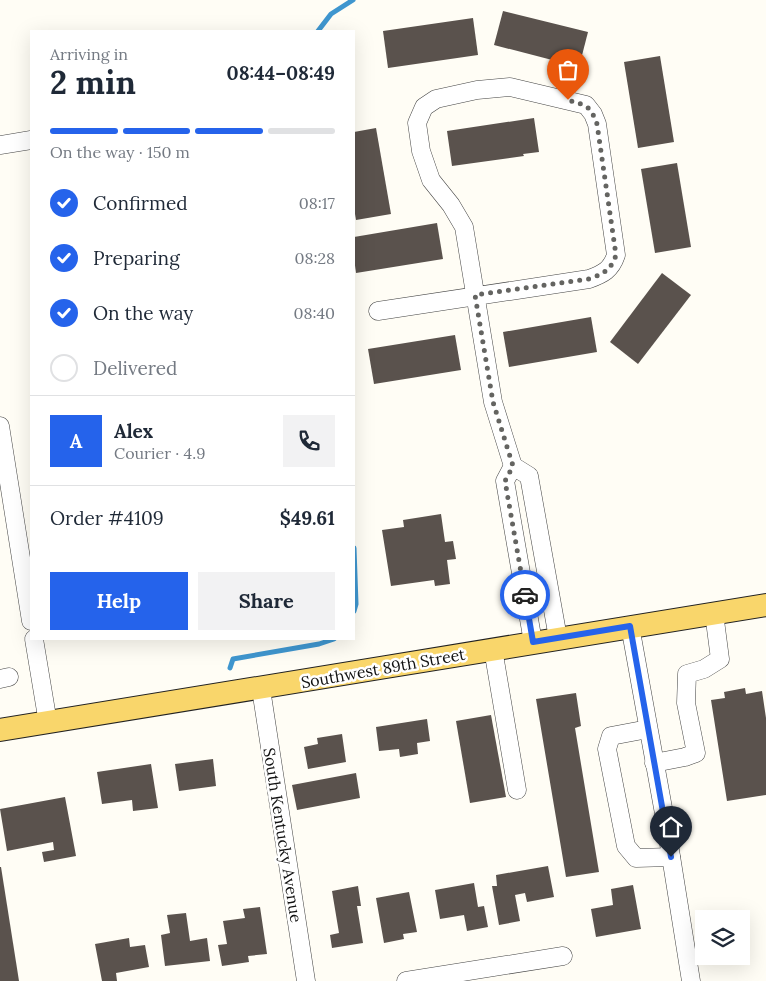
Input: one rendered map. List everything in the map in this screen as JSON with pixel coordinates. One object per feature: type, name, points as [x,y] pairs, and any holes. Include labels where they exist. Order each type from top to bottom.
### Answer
[{"type":"main road","name":"Southwest 89th Street","points":[[0,730],[261,689],[766,604]]},
{"type":"street","points":[[378,311],[475,295],[589,279],[604,274],[613,264],[616,255],[597,124],[593,114],[586,105],[510,87],[477,90],[436,99],[424,107],[417,123],[421,151],[431,180],[451,205],[464,227],[475,295],[493,402],[513,466],[529,476],[558,638]]},
{"type":"street","points":[[0,145],[30,140]]},
{"type":"street","points":[[0,426],[30,615]]},
{"type":"street","points":[[513,466],[505,481],[533,642]]},
{"type":"street","points":[[654,763],[696,753],[686,703],[688,674],[720,659],[714,613]]},
{"type":"street","points":[[630,626],[691,981]]},
{"type":"street","points":[[34,640],[48,723]]},
{"type":"street","points":[[493,649],[517,790]]},
{"type":"street","name":"South Kentucky Avenue","points":[[261,689],[306,981]]},
{"type":"street","points":[[648,729],[611,736],[607,749],[626,846],[636,858],[671,857]]},
{"type":"street","points":[[406,981],[563,956]]},
{"type":"building","points":[[503,11],[588,32],[579,67],[494,45]]},
{"type":"building","points":[[473,18],[478,55],[388,68],[383,31]]},
{"type":"building","points":[[660,56],[674,142],[638,148],[624,62]]},
{"type":"building","points":[[534,118],[539,152],[523,154],[524,156],[452,166],[447,131]]},
{"type":"building","points":[[376,128],[391,214],[356,220],[355,132]]},
{"type":"building","points":[[677,163],[691,247],[655,253],[641,169]]},
{"type":"building","points":[[437,223],[443,259],[356,273],[355,237]]},
{"type":"building","points":[[662,273],[691,295],[638,364],[610,342]]},
{"type":"building","points":[[591,317],[597,352],[509,367],[503,332]]},
{"type":"building","points":[[455,335],[461,370],[374,384],[368,349]]},
{"type":"building","points":[[441,514],[445,542],[453,541],[456,559],[447,560],[450,584],[435,586],[434,580],[391,586],[382,530],[404,527],[403,520]]},
{"type":"building","points":[[745,688],[746,694],[762,691],[766,718],[766,795],[727,801],[711,700],[725,698],[724,692]]},
{"type":"building","points":[[576,693],[581,726],[575,728],[599,872],[566,877],[536,699]]},
{"type":"building","points":[[491,715],[506,797],[470,803],[456,721]]},
{"type":"building","points":[[427,719],[430,741],[417,743],[418,754],[400,757],[399,749],[379,751],[376,727]]},
{"type":"building","points":[[342,734],[346,762],[308,769],[304,747],[318,744],[317,738]]},
{"type":"building","points":[[213,759],[216,786],[179,791],[175,764]]},
{"type":"building","points":[[151,764],[158,808],[133,811],[132,800],[102,804],[97,772]]},
{"type":"building","points":[[356,773],[360,798],[297,810],[292,785]]},
{"type":"building","points":[[65,797],[76,856],[44,862],[42,852],[54,850],[53,842],[7,851],[0,809]]},
{"type":"building","points":[[548,866],[554,897],[527,902],[525,893],[515,895],[520,921],[499,925],[492,886],[497,886],[496,875]]},
{"type":"building","points":[[1,867],[19,981],[0,981]]},
{"type":"building","points":[[474,883],[478,907],[484,906],[488,927],[467,931],[464,915],[440,919],[435,890]]},
{"type":"building","points":[[633,885],[641,929],[596,937],[591,909],[613,905],[611,889]]},
{"type":"building","points":[[358,886],[361,906],[357,906],[363,943],[332,948],[330,935],[339,933],[332,891]]},
{"type":"building","points":[[409,892],[417,932],[403,934],[404,939],[384,943],[376,898]]},
{"type":"building","points":[[260,907],[267,954],[248,956],[249,962],[222,966],[218,945],[227,944],[223,921],[245,918],[243,909]]},
{"type":"building","points":[[186,913],[190,941],[207,938],[210,961],[165,966],[161,935],[170,933],[167,915]]},
{"type":"building","points":[[129,938],[130,947],[145,945],[149,967],[116,973],[117,981],[102,981],[95,944]]},
{"type":"waterway","points":[[319,30],[331,14],[353,0]]},
{"type":"waterway","points":[[355,576],[355,608]]},
{"type":"waterway","points":[[230,668],[233,659],[319,644],[331,640]]},
{"type":"way so far","points":[[525,595],[505,481],[513,466],[493,402],[475,295],[589,279],[604,274],[613,264],[616,255],[597,124],[593,114],[586,105],[568,100]]},
{"type":"route","points":[[525,595],[533,642],[630,626],[671,857]]}]
